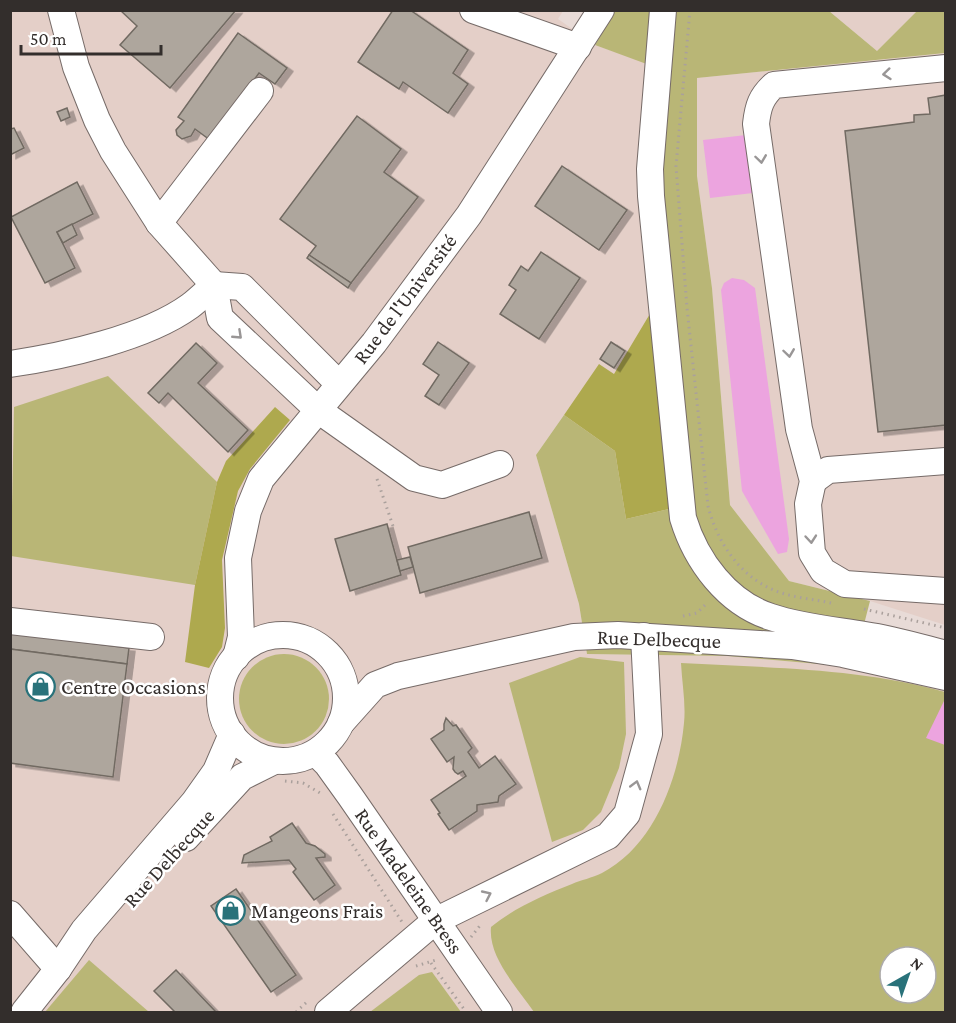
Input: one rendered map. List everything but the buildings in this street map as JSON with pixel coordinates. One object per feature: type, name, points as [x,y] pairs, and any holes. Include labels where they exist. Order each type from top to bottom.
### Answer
[{"type":"street","points":[[61,10],[76,67],[112,151],[159,223],[214,285],[220,318],[318,410],[414,478],[442,485],[500,464]]},
{"type":"street","points":[[473,10],[578,47]]},
{"type":"street","name":"Rue de l'Université","points":[[236,657],[241,637],[238,558],[241,536],[255,492],[270,466],[403,305],[469,215],[601,10]]},
{"type":"street","points":[[663,10],[650,169],[651,196],[683,518],[695,550],[707,570],[734,596],[768,617],[913,645],[945,654]]},
{"type":"street","points":[[945,68],[774,85],[763,94],[758,105],[756,124],[799,429],[813,482],[808,504],[812,553],[823,572],[845,584],[945,591]]},
{"type":"street","points":[[159,223],[260,91]]},
{"type":"street","points":[[10,364],[81,350],[162,322],[190,307],[214,285],[243,287],[339,384]]},
{"type":"street","points":[[813,482],[828,470],[945,461]]},
{"type":"street","points":[[240,594],[256,618],[280,636]]},
{"type":"street","points":[[10,621],[151,637]]},
{"type":"street","points":[[280,636],[296,637],[312,642],[326,652],[342,675],[346,699],[342,723],[331,740],[316,753],[289,761],[276,771],[250,752],[232,734],[225,722],[220,695],[228,668],[236,657],[248,646],[263,639],[280,636]]},
{"type":"street","points":[[328,1012],[435,921],[608,837],[627,814],[649,734],[644,636]]},
{"type":"street","name":"Rue Delbecque","points":[[342,723],[375,685],[398,676],[574,637],[644,636],[792,646],[843,654],[945,677]]},
{"type":"street","points":[[336,664],[350,674],[375,685]]},
{"type":"street","name":"Rue Delbecque","points":[[24,1012],[62,964],[84,930],[194,802],[216,771],[232,734]]},
{"type":"street","name":"Rue Madeleine Bress","points":[[316,753],[345,788],[499,1012]]},
{"type":"street","name":"Rue Delbecque","points":[[62,964],[92,945],[242,777],[276,771]]},
{"type":"street","points":[[10,914],[62,964]]},
{"type":"path","points":[[690,10],[676,166],[689,330],[713,525],[734,560],[750,576],[783,593],[839,604]]},
{"type":"path","points":[[376,474],[393,526]]},
{"type":"path","points":[[861,608],[945,628]]},
{"type":"path","points":[[276,771],[320,793]]},
{"type":"path","points":[[333,813],[403,923]]},
{"type":"path","points":[[430,963],[466,1012]]},
{"type":"shaded area","points":[[10,11],[563,11],[558,19],[595,45],[652,65],[654,307],[614,375],[599,365],[536,455],[579,604],[587,654],[727,656],[853,667],[945,690],[945,1012],[11,1012]]},
{"type":"shaded area","points":[[615,11],[829,11],[877,51],[917,11],[945,11],[945,53],[697,78],[697,176],[712,288],[730,505],[789,581],[870,601],[853,667],[727,656],[587,654],[579,604],[536,455],[564,415],[615,451],[626,519],[669,509],[652,66],[595,45]]},
{"type":"shaded area","points":[[829,11],[917,11],[877,51]]},
{"type":"shaded area","points":[[945,53],[945,625],[870,601],[789,581],[730,505],[712,288],[697,176],[697,78]]},
{"type":"shaded area","points":[[746,135],[753,193],[710,198],[703,140]]},
{"type":"shaded area","points":[[732,278],[744,280],[755,288],[789,539],[787,552],[778,554],[742,491],[721,290],[724,283]]},
{"type":"shaded area","points":[[654,307],[667,454],[669,509],[626,519],[615,451],[564,415],[599,364],[614,374]]},
{"type":"shaded area","points":[[108,376],[217,482],[195,585],[11,556],[14,407]]},
{"type":"shaded area","points":[[275,407],[290,420],[250,469],[238,491],[222,560],[225,628],[222,647],[209,668],[185,662],[195,585],[217,482],[226,461]]},
{"type":"shaded area","points":[[284,654],[301,657],[316,667],[326,682],[329,699],[326,716],[316,731],[301,741],[284,744],[267,741],[252,731],[242,716],[239,699],[242,682],[252,667],[267,657]]},
{"type":"shaded area","points":[[580,657],[624,662],[626,734],[619,768],[601,812],[583,830],[552,842],[509,683]]},
{"type":"shaded area","points":[[681,663],[814,670],[880,678],[945,692],[945,1012],[534,1012],[499,961],[491,939],[491,927],[530,902],[602,873],[636,846],[661,808],[670,788],[681,744],[684,701]]},
{"type":"shaded area","points":[[944,701],[946,702],[945,745],[926,738]]},
{"type":"shaded area","points":[[89,960],[149,1012],[45,1012]]},
{"type":"shaded area","points":[[432,972],[461,1012],[370,1012],[419,975]]},
{"type":"place","name":"Centre Occasions","points":[[40,687]]},
{"type":"place","name":"Mangeons Frais","points":[[230,911]]}]
